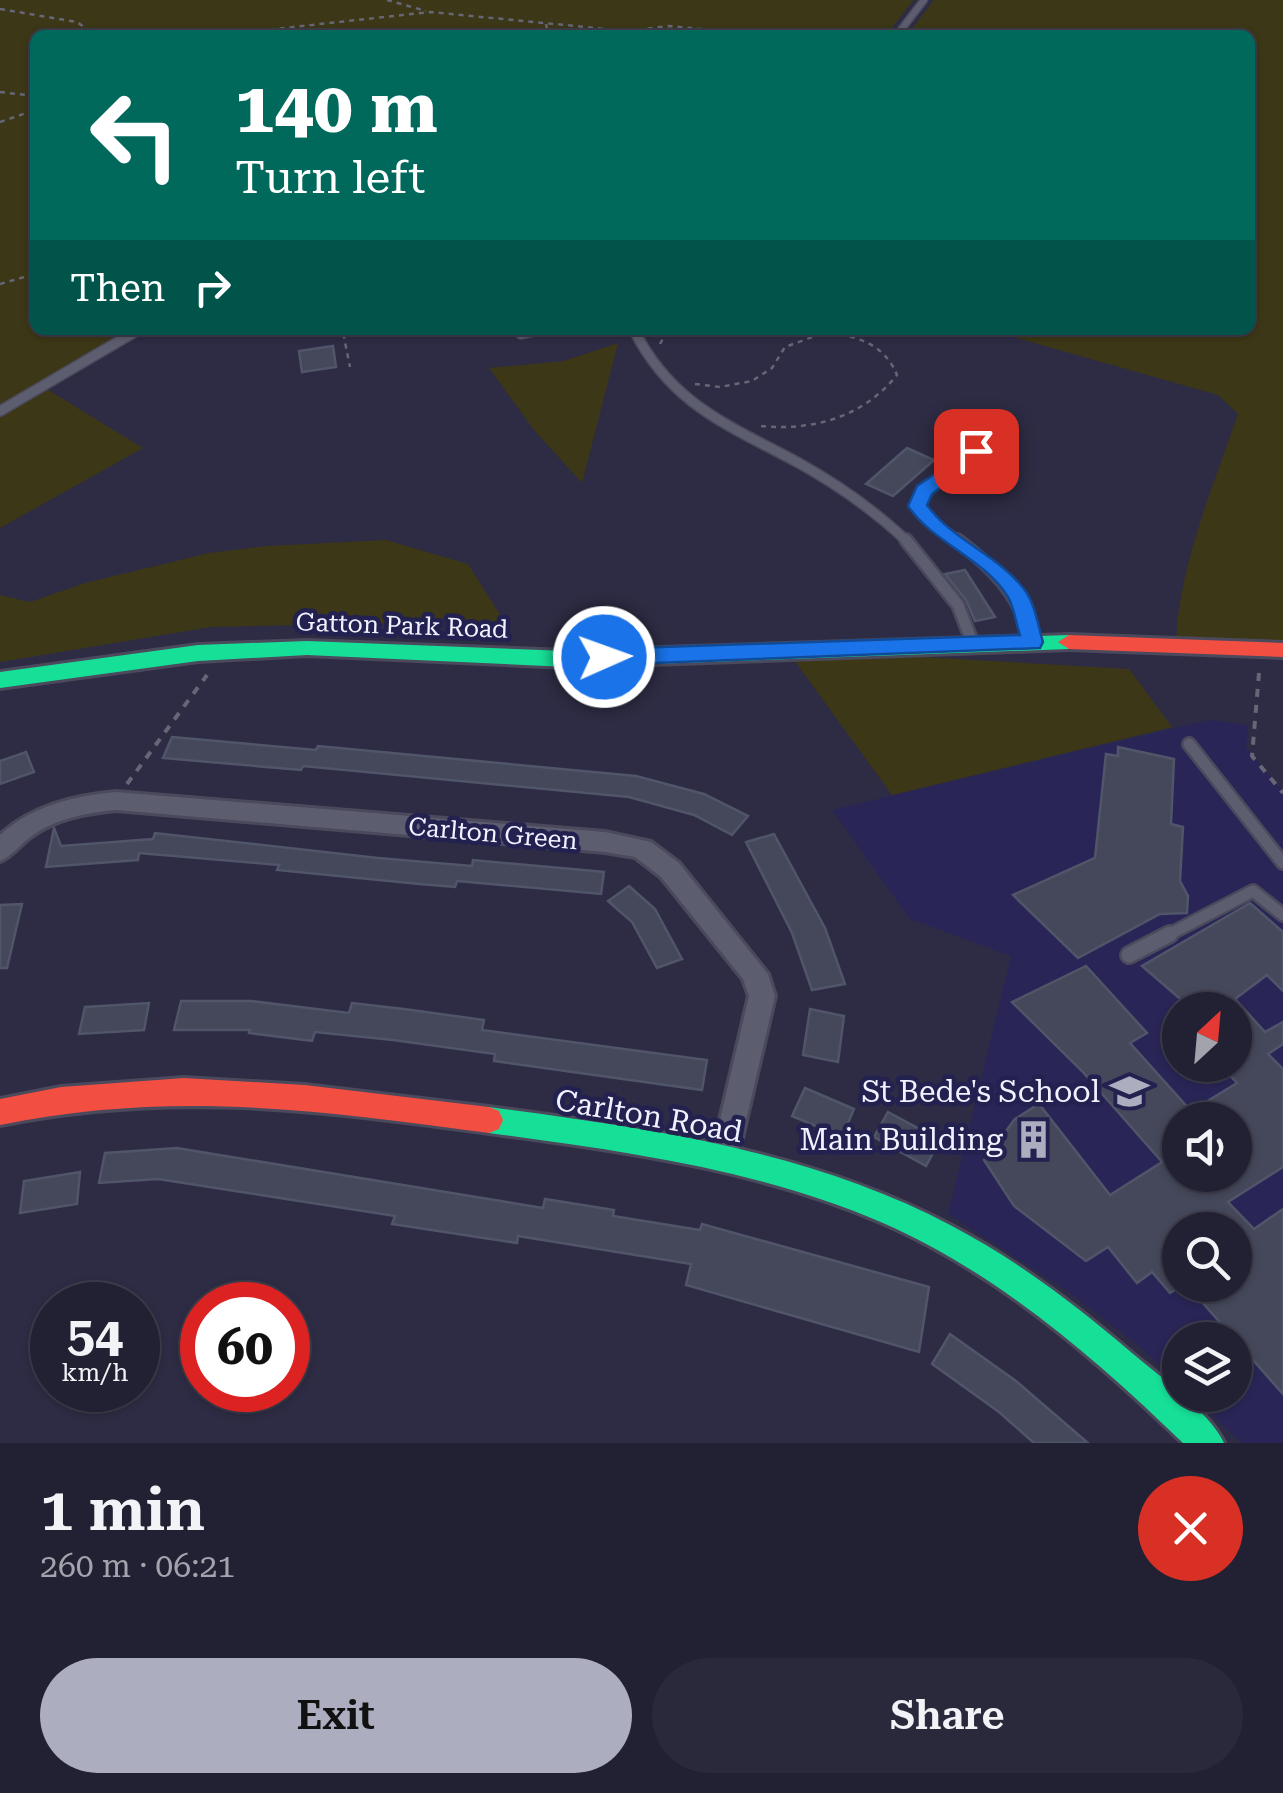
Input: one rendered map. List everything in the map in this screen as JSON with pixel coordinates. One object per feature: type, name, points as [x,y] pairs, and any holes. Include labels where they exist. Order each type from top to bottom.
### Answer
[{"type":"main road","name":"Gatton Park Road","points":[[0,680],[224,652],[307,648],[567,658],[1032,642],[1176,643],[1272,649]]},
{"type":"main road","name":"Carlton Road","points":[[0,1112],[93,1092],[146,1088],[248,1090],[622,1138],[726,1158],[862,1201],[943,1238],[1080,1331],[1207,1443]]},
{"type":"street","name":"Carlton Green","points":[[0,850],[14,834],[49,813],[87,802],[116,801],[604,842],[642,850],[670,870],[756,974],[762,996],[726,1158]]},
{"type":"lane","points":[[901,30],[924,0]]},
{"type":"lane","points":[[0,411],[129,335]]},
{"type":"lane","points":[[637,335],[657,374],[684,402],[797,463],[900,533],[932,567],[970,622],[973,644]]},
{"type":"lane","points":[[988,422],[987,440],[924,490],[918,506],[929,522],[984,562],[1017,594],[1032,642]]},
{"type":"lane","points":[[1189,744],[1283,863]]},
{"type":"lane","points":[[1130,955],[1252,891],[1283,915]]},
{"type":"path","points":[[387,0],[430,12],[616,30]]},
{"type":"path","points":[[0,9],[77,22],[88,30]]},
{"type":"path","points":[[266,30],[430,12]]},
{"type":"path","points":[[546,24],[547,30]]},
{"type":"path","points":[[635,30],[669,26],[701,30]]},
{"type":"path","points":[[581,27],[590,30]]},
{"type":"path","points":[[0,92],[30,95]]},
{"type":"path","points":[[0,122],[30,112]]},
{"type":"path","points":[[0,284],[30,275]]},
{"type":"path","points":[[344,335],[350,367]]},
{"type":"path","points":[[687,382],[720,388],[752,382],[772,368],[786,347],[797,340],[830,335]]},
{"type":"path","points":[[753,424],[803,429],[824,424],[880,394],[892,383],[897,375],[893,360],[882,348],[841,335]]},
{"type":"path","points":[[1272,649],[1252,756],[1283,793]]},
{"type":"path","points":[[116,801],[224,652]]},
{"type":"shaded area","points":[[0,0],[914,0],[890,30],[30,30],[30,335],[123,335],[0,410]]},
{"type":"shaded area","points":[[934,0],[1283,0],[1283,650],[1176,643],[1190,556],[1238,414],[1218,395],[1007,335],[1255,335],[1255,30],[911,30]]},
{"type":"shaded area","points":[[618,343],[582,483],[534,430],[489,368],[564,361]]},
{"type":"shaded area","points":[[45,388],[143,448],[0,528],[0,417]]},
{"type":"shaded area","points":[[386,540],[468,564],[504,621],[211,627],[0,662],[0,595],[30,602],[85,583],[209,553]]},
{"type":"shaded area","points":[[786,649],[1129,669],[1172,727],[892,795]]},
{"type":"shaded area","name":"St Bede's School","points":[[1209,720],[1249,725],[1246,747],[1283,792],[1283,1443],[1242,1443],[1209,1412],[1252,1412],[1252,1322],[1162,1322],[1162,1368],[1067,1291],[948,1214],[1011,956],[910,919],[832,810]]},
{"type":"building","points":[[333,346],[336,367],[302,372],[299,351]]},
{"type":"building","points":[[907,448],[934,460],[893,496],[866,484]]},
{"type":"building","points":[[965,570],[995,617],[975,621],[966,600],[945,574]]},
{"type":"building","points":[[172,737],[316,750],[318,746],[636,776],[704,794],[748,816],[732,835],[694,815],[629,797],[303,766],[301,770],[163,758]]},
{"type":"building","points":[[1118,747],[1174,759],[1171,824],[1183,827],[1180,881],[1188,896],[1187,913],[1160,914],[1078,958],[1013,895],[1095,858],[1106,754],[1118,756]]},
{"type":"building","points":[[26,752],[34,772],[0,784],[0,761]]},
{"type":"building","points":[[54,828],[61,846],[153,839],[155,833],[378,858],[472,866],[473,860],[604,872],[601,894],[457,881],[455,887],[419,884],[277,870],[279,865],[139,853],[138,860],[46,867]]},
{"type":"building","points":[[774,834],[825,928],[845,984],[812,990],[792,933],[746,842]]},
{"type":"building","points":[[629,886],[655,909],[682,959],[657,968],[632,922],[608,901]]},
{"type":"building","name":"Main Building","points":[[1250,903],[1283,932],[1283,991],[1267,975],[1244,992],[1172,992],[1142,966]]},
{"type":"building","points":[[22,904],[7,968],[0,968],[0,905]]},
{"type":"building","name":"Main Building","points":[[1086,966],[1147,1033],[1130,1043],[1183,1102],[1162,1102],[1162,1162],[1082,1071],[1012,1002]]},
{"type":"building","points":[[181,1001],[251,1001],[349,1013],[352,1003],[484,1020],[482,1030],[707,1060],[702,1090],[494,1061],[495,1054],[393,1040],[315,1032],[312,1041],[249,1033],[250,1030],[174,1030]]},
{"type":"building","points":[[149,1003],[144,1030],[79,1034],[85,1007]]},
{"type":"building","points":[[810,1009],[844,1016],[838,1062],[803,1055]]},
{"type":"building","name":"Main Building","points":[[1252,1018],[1265,1032],[1283,1022],[1283,1044],[1268,1054],[1283,1069],[1283,1167],[1252,1187],[1252,1102],[1206,1102],[1237,1083],[1252,1082]]},
{"type":"building","points":[[805,1088],[854,1109],[842,1137],[792,1116]]},
{"type":"building","name":"Main Building","points":[[1039,1104],[1110,1195],[1162,1162],[1162,1192],[1244,1192],[1228,1202],[1238,1212],[1162,1212],[1162,1284],[1152,1272],[1137,1283],[1108,1247],[1086,1261],[1014,1206],[984,1160],[1015,1119]]},
{"type":"building","points":[[888,1112],[940,1140],[926,1166],[874,1137]]},
{"type":"building","points":[[177,1148],[543,1208],[545,1199],[614,1210],[613,1216],[700,1230],[702,1224],[929,1287],[919,1352],[686,1285],[691,1264],[518,1236],[517,1243],[392,1224],[395,1216],[158,1179],[99,1183],[105,1153]]},
{"type":"building","points":[[80,1172],[77,1204],[20,1213],[24,1181]]},
{"type":"building","name":"Main Building","points":[[1283,1209],[1283,1394],[1252,1359],[1252,1322],[1220,1322],[1202,1302],[1252,1302],[1252,1227]]},
{"type":"building","points":[[950,1334],[1016,1381],[1088,1443],[1034,1443],[999,1412],[932,1364]]},
{"type":"traffic: fast","points":[[0,680],[198,653],[307,648],[567,659],[1069,642]]},
{"type":"traffic: fast","points":[[489,1120],[696,1152],[798,1178],[896,1214],[940,1235],[1022,1286],[1099,1345],[1207,1443]]},
{"type":"traffic: jam","points":[[1069,642],[1283,650]]},
{"type":"traffic: jam","points":[[0,1112],[61,1100],[184,1091],[305,1097],[489,1120]]},
{"type":"place","name":"St Bede's School","points":[[1130,1092]]},
{"type":"place","name":"Main Building","points":[[1033,1140]]},
{"type":"route","points":[[604,657],[1032,642],[1029,622],[1017,594],[984,562],[929,522],[918,506],[924,490],[976,451]]}]
